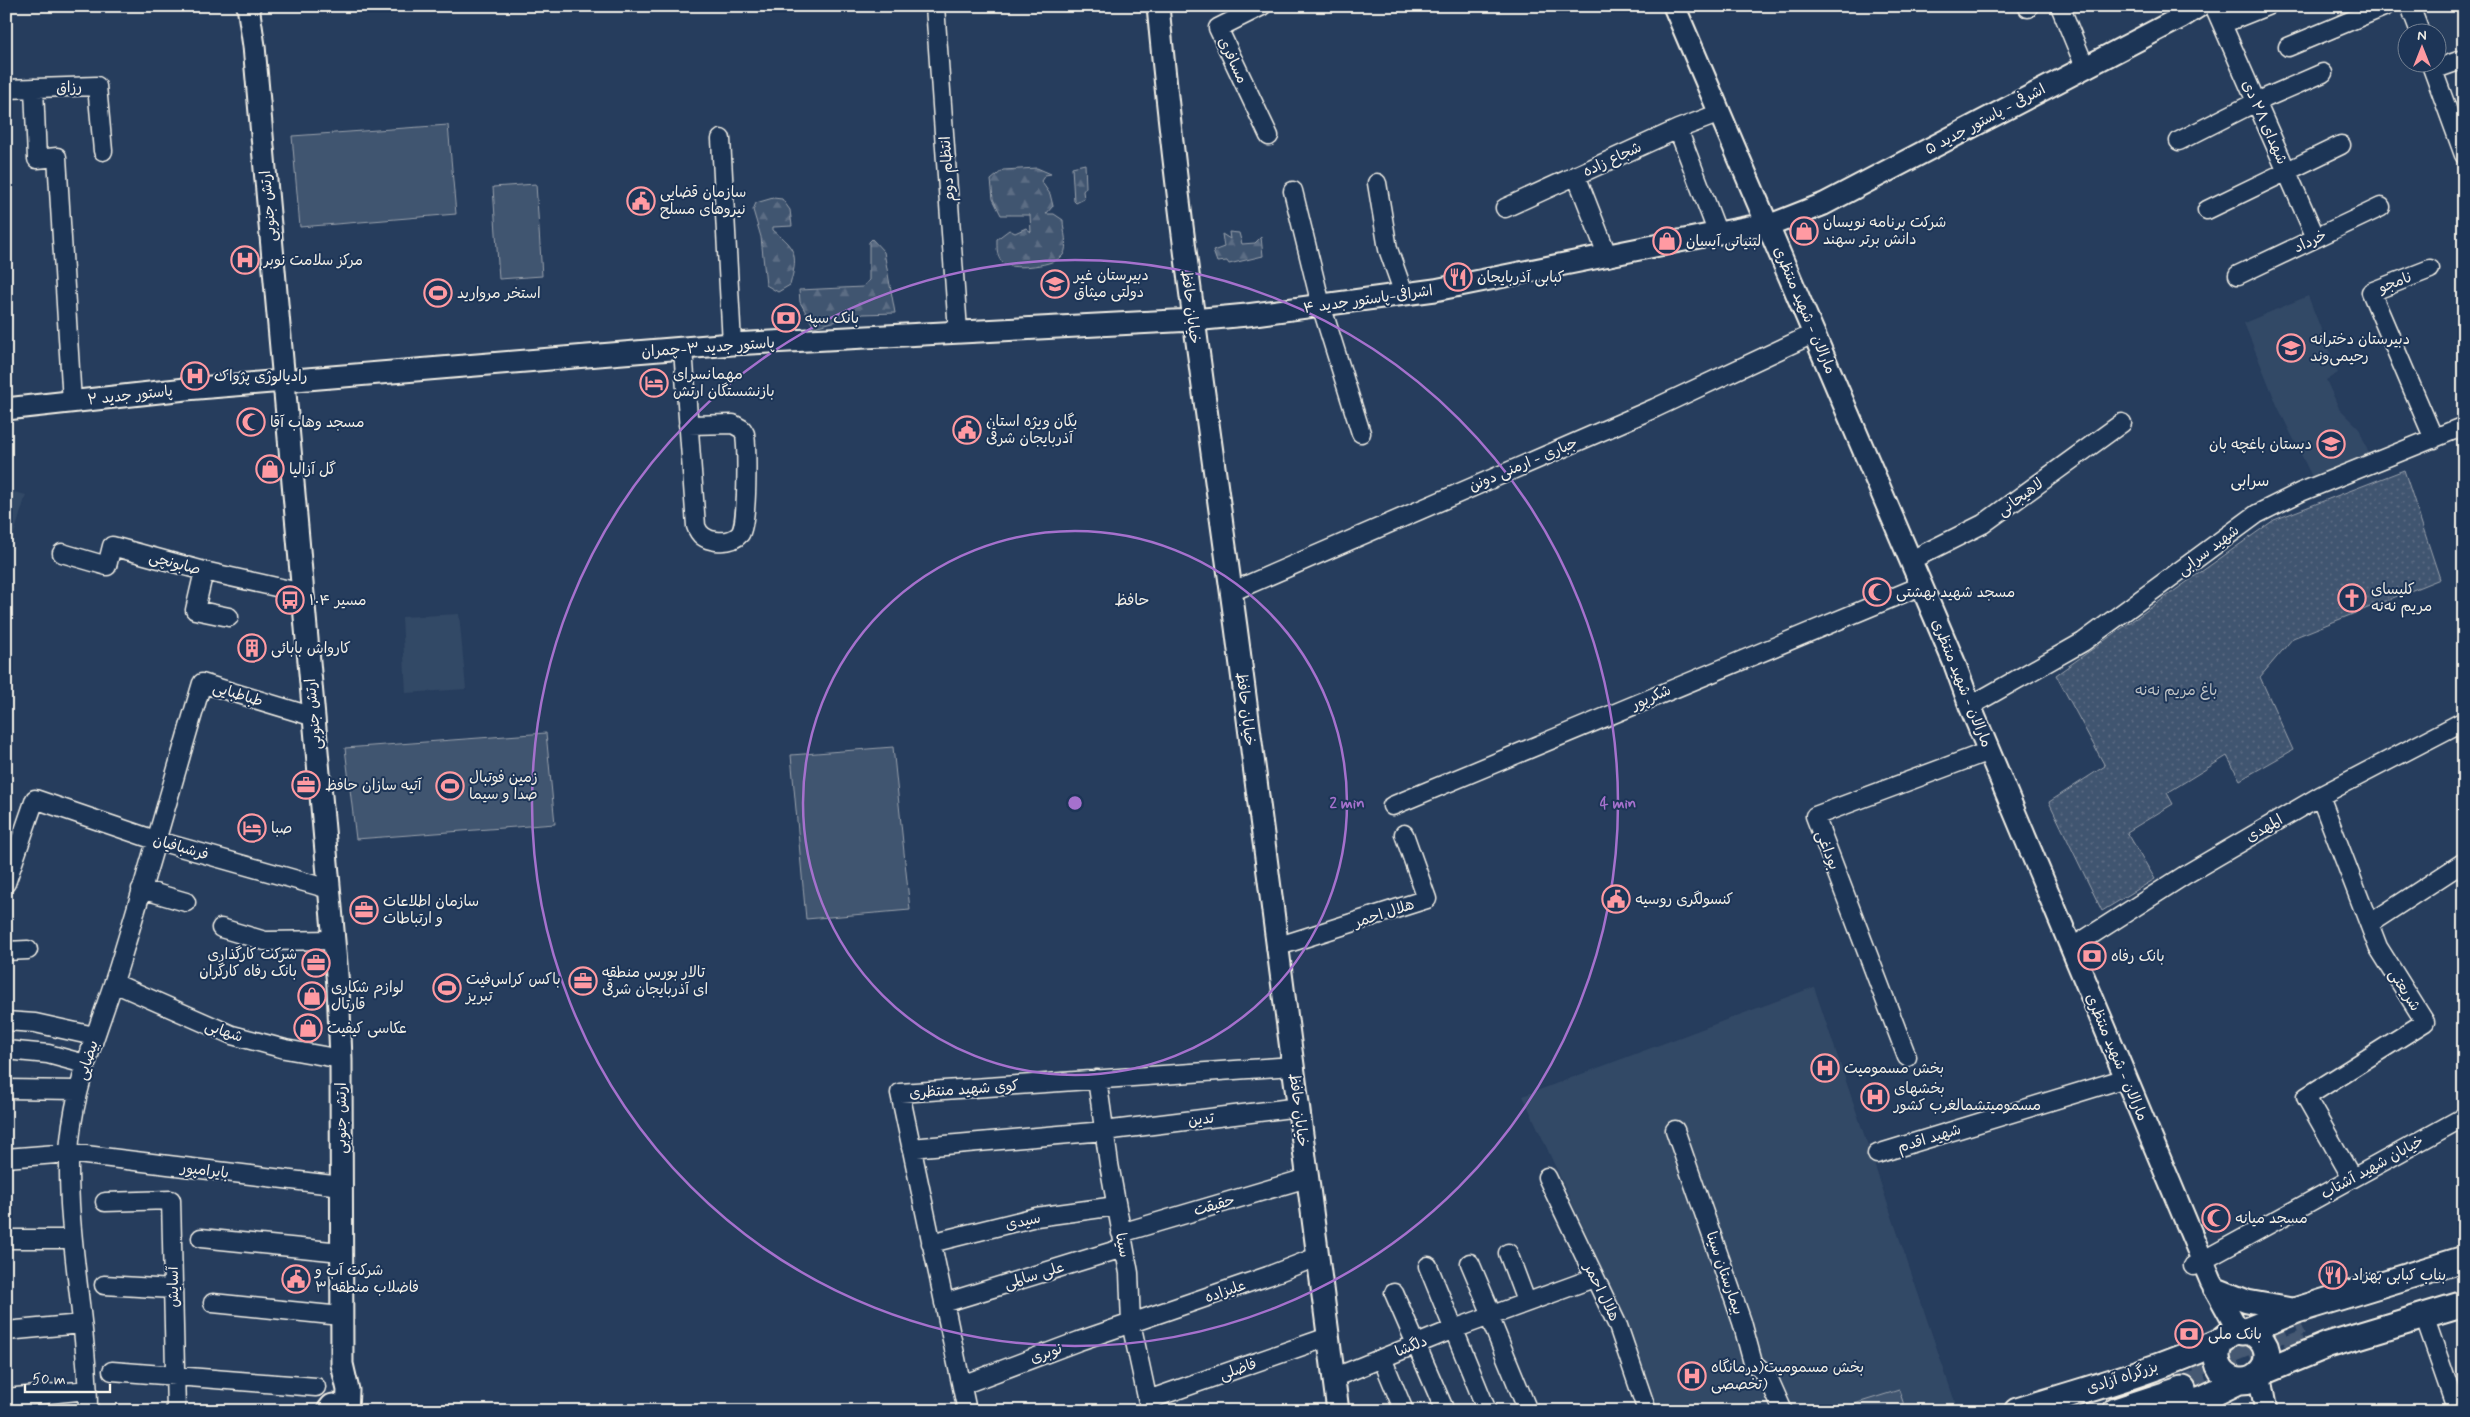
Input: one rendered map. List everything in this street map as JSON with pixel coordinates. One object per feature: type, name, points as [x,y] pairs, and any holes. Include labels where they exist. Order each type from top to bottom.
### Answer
[{"type":"highway","points":[[2302,1324],[2464,1259]]},
{"type":"highway","points":[[2302,1324],[2464,1272]]},
{"type":"highway","points":[[2302,1324],[2464,1289]]},
{"type":"highway","points":[[2166,1411],[2328,1345],[2464,1304]]},
{"type":"highway","points":[[2274,1320],[2269,1333],[2273,1347],[2278,1354],[2290,1362]]},
{"type":"highway","name":"بزرگراه آزادی","points":[[2017,1411],[2198,1352],[2236,1334],[2274,1320],[2302,1324]]},
{"type":"highway","points":[[2236,1334],[2256,1336],[2265,1347],[2266,1361],[2250,1377],[2226,1376],[2218,1364],[2218,1350],[2236,1334]]},
{"type":"highway","points":[[2198,1352],[2209,1358],[2216,1369],[2218,1382],[2216,1392]]},
{"type":"highway","name":"بزرگراه آزادی","points":[[2055,1411],[2181,1380],[2116,1411]]},
{"type":"main road","name":"ارتش جنوبی","points":[[248,6],[254,46],[334,940],[341,1059],[342,1364],[334,1389],[336,1410]]},
{"type":"main road","name":"خیابان حافظ","points":[[1158,6],[1170,132],[1193,320],[1231,592],[1338,1411]]},
{"type":"main road","name":"مارالان - شهید منتظری","points":[[1674,6],[1720,113],[1761,223],[1815,333],[1954,662],[1970,706],[2126,1078],[2198,1264],[2214,1288],[2236,1334]]},
{"type":"main road","name":"اشرفی - پاستور جدید ۵","points":[[2083,62],[2173,6]]},
{"type":"main road","name":"اشرفی - پاستور جدید ۵","points":[[1761,223],[1824,204],[2083,62],[2199,6]]},
{"type":"main road","name":"اشرافی-پاستور جدید ۴","points":[[1193,320],[1404,294],[1608,257],[1761,223]]},
{"type":"main road","name":"پاستور جدید ۳-چمران","points":[[284,381],[732,344],[1193,320]]},
{"type":"main road","name":"پاستور جدید ۲","points":[[6,409],[284,381]]},
{"type":"main road","points":[[2214,1288],[2302,1324]]},
{"type":"main road","points":[[2250,1377],[2264,1411]]},
{"type":"street","name":"انتظام دوم","points":[[935,6],[958,331]]},
{"type":"street","name":"مسافری","points":[[1262,6],[1218,28],[1269,136]]},
{"type":"street","points":[[2060,6],[2083,62]]},
{"type":"street","name":"شهدای ۲۸ دی","points":[[2214,6],[2316,238]]},
{"type":"street","points":[[2222,24],[2268,6]]},
{"type":"street","points":[[2288,47],[2386,6]]},
{"type":"street","points":[[2410,6],[2416,22]]},
{"type":"street","points":[[2448,62],[2464,59]]},
{"type":"street","points":[[2434,72],[2464,156]]},
{"type":"street","points":[[2179,141],[2256,102],[2324,73]]},
{"type":"street","name":"رزاق","points":[[6,89],[96,86],[103,151]]},
{"type":"street","points":[[34,88],[37,159],[57,157],[72,402]]},
{"type":"street","name":"شجاع زاده","points":[[1505,208],[1678,129],[1720,113]]},
{"type":"street","points":[[1678,129],[1718,234]]},
{"type":"street","points":[[721,138],[732,344]]},
{"type":"street","points":[[2207,210],[2341,145]]},
{"type":"street","points":[[1576,175],[1608,257]]},
{"type":"street","points":[[1377,183],[1388,249],[1404,294]]},
{"type":"street","points":[[1293,191],[1321,305],[1361,433]]},
{"type":"street","name":"خرداد","points":[[2238,275],[2381,207]]},
{"type":"street","name":"نامجو","points":[[2430,269],[2371,292],[2434,439]]},
{"type":"street","name":"جباری - ارمنی دونن","points":[[1231,592],[1655,408],[1815,333]]},
{"type":"street","points":[[683,349],[688,425],[696,526],[704,538],[729,541],[740,534],[745,520],[745,434],[742,429],[732,424],[688,425]]},
{"type":"street","name":"لاهیجانی","points":[[1911,560],[1983,524],[2122,423]]},
{"type":"street","name":"شهید سرابی","points":[[1970,706],[2083,642],[2257,514],[2308,489],[2464,426]]},
{"type":"street","name":"صابونچی","points":[[62,553],[107,566],[112,546],[204,572],[302,592]]},
{"type":"street","points":[[204,572],[195,610],[229,617]]},
{"type":"street","name":"شکرپور","points":[[1392,806],[1911,590]]},
{"type":"street","name":"طباطبایی","points":[[190,722],[202,683],[314,717]]},
{"type":"street","name":"المهدی","points":[[2071,948],[2184,875],[2320,796],[2464,720]]},
{"type":"street","name":"بیضایی","points":[[88,1411],[88,1390],[72,1240],[69,1153],[77,1090],[94,1036],[114,983],[190,722]]},
{"type":"street","name":"بوداغی","points":[[1907,1057],[1815,816],[1989,751]]},
{"type":"street","name":"شریعتی","points":[[2320,796],[2378,948],[2425,1022],[2306,1097],[2352,1178]]},
{"type":"street","name":"فرشبافیان","points":[[6,883],[35,799],[155,840],[329,889]]},
{"type":"street","name":"هلال احمر","points":[[1276,947],[1426,899],[1404,834]]},
{"type":"street","points":[[2369,924],[2464,862]]},
{"type":"street","points":[[141,888],[186,902]]},
{"type":"street","points":[[221,928],[265,941],[334,940]]},
{"type":"street","points":[[6,951],[28,950]]},
{"type":"street","name":"شهابی","points":[[114,983],[232,1034],[285,1049],[341,1059]]},
{"type":"street","points":[[6,1021],[36,1023],[94,1036]]},
{"type":"street","points":[[6,1050],[48,1054],[85,1064]]},
{"type":"street","name":"کوی شهید منتظری","points":[[967,1411],[900,1093],[1293,1066]]},
{"type":"street","name":"شهید اقدم","points":[[1877,1154],[2126,1078]]},
{"type":"street","name":"سینا","points":[[1097,1079],[1116,1206],[1129,1273],[1131,1323],[1148,1408]]},
{"type":"street","points":[[6,1089],[77,1090]]},
{"type":"street","name":"تدین","points":[[1104,1131],[1298,1107]]},
{"type":"street","name":"خیابان شهید آشتاب","points":[[2198,1264],[2464,1117]]},
{"type":"street","name":"بیمارستان سینا","points":[[1675,1130],[1742,1322],[1753,1362],[1767,1375],[1783,1411]]},
{"type":"street","points":[[911,1148],[1104,1131]]},
{"type":"street","name":"بایرامپور","points":[[6,1158],[69,1153],[341,1186]]},
{"type":"street","name":"هلال احمر","points":[[1548,1177],[1618,1326],[1647,1411]]},
{"type":"street","name":"حقیقت","points":[[1122,1240],[1307,1178]]},
{"type":"street","name":"آسایش","points":[[105,1202],[171,1200],[176,1411]]},
{"type":"street","name":"سیدی","points":[[931,1243],[1036,1217],[1116,1206]]},
{"type":"street","points":[[201,1238],[341,1252]]},
{"type":"street","points":[[6,1240],[72,1240]]},
{"type":"street","name":"علی سالمی","points":[[944,1303],[1122,1240]]},
{"type":"street","points":[[1508,1253],[1526,1302]]},
{"type":"street","name":"علیزاده","points":[[1131,1323],[1268,1276],[1317,1257]]},
{"type":"street","points":[[1470,1263],[1528,1411]]},
{"type":"street","points":[[1428,1266],[1488,1411]]},
{"type":"street","name":"دلگشا","points":[[1333,1378],[1417,1343],[1594,1278]]},
{"type":"street","points":[[104,1285],[173,1289]]},
{"type":"street","points":[[1394,1293],[1445,1411]]},
{"type":"street","points":[[213,1303],[341,1316]]},
{"type":"street","points":[[2424,1316],[2457,1411]]},
{"type":"street","name":"نوبری","points":[[962,1385],[1131,1323]]},
{"type":"street","points":[[6,1331],[81,1324]]},
{"type":"street","name":"فاضلی","points":[[1148,1408],[1328,1338]]},
{"type":"street","points":[[1382,1358],[1404,1411]]},
{"type":"street","points":[[112,1371],[316,1387]]},
{"type":"street","points":[[6,1398],[88,1390]]},
{"type":"shaded area","points":[[2308,296],[2338,373],[2326,380],[2339,408],[2359,428],[2371,460],[2315,483],[2277,405],[2244,323]]},
{"type":"shaded area","points":[[6,490],[26,495],[6,560]]},
{"type":"shaded area","points":[[459,614],[466,689],[406,693],[402,617]]},
{"type":"shaded area","points":[[1814,987],[1958,1411],[1654,1411],[1640,1373],[1627,1323],[1523,1096]]},
{"type":"green space","points":[[448,125],[456,214],[300,227],[292,136]]},
{"type":"green space","points":[[1085,164],[1086,187],[1083,191],[1084,199],[1076,203],[1074,201],[1072,167]]},
{"type":"green space","points":[[1037,168],[1051,174],[1045,175],[1041,181],[1050,194],[1053,206],[1046,214],[1054,214],[1063,220],[1066,243],[1065,251],[1059,259],[1052,262],[1025,267],[1009,266],[1001,262],[997,239],[1009,230],[1015,233],[1026,228],[1031,232],[1030,215],[1001,215],[993,199],[991,180],[1003,170]]},
{"type":"green space","points":[[536,184],[542,276],[499,279],[493,187]]},
{"type":"green space","points":[[773,198],[782,199],[790,210],[792,226],[773,227],[773,230],[787,243],[794,254],[794,267],[790,285],[778,292],[766,285],[761,237],[753,210],[756,203]]},
{"type":"green space","points":[[1229,232],[1239,233],[1242,244],[1255,243],[1261,237],[1263,256],[1229,264],[1227,261],[1217,262],[1213,251],[1224,247],[1222,234],[1230,239]]},
{"type":"green space","points":[[872,239],[884,252],[895,313],[863,314],[814,327],[800,302],[799,290],[863,287],[869,280],[869,242]]},
{"type":"green space","name":"باغ مریم نه‌نه","points":[[2404,470],[2440,579],[2293,638],[2260,677],[2293,750],[2240,780],[2227,756],[2167,793],[2173,804],[2127,832],[2155,879],[2102,911],[2049,802],[2105,766],[2056,675],[2274,520]]},
{"type":"green space","name":"زمین فوتبال صدا و سیما","points":[[546,733],[555,824],[356,839],[345,748]]},
{"type":"green space","points":[[893,747],[910,910],[806,919],[791,755]]},
{"type":"green space","points":[[1899,1390],[1906,1411],[1832,1411]]},
{"type":"tunnel","points":[[2192,1366],[2301,1322]]},
{"type":"tunnel","points":[[2183,1389],[2305,1342]]},
{"type":"place","name":"سازمان قضایی نیروهای مسلح","points":[[641,201]]},
{"type":"place","name":"شرکت برنامه نویسان دانش برتر سهند","points":[[1804,231]]},
{"type":"place","name":"لبنیاتی آیسان","points":[[1667,241]]},
{"type":"place","name":"مرکز سلامت نوبر","points":[[245,260]]},
{"type":"place","name":"کبابی آذربایجان","points":[[1458,277]]},
{"type":"place","name":"دبیرستان غیر دولتی میثاق","points":[[1055,284]]},
{"type":"place","name":"استخر مروارید","points":[[438,293]]},
{"type":"place","name":"بانک سپه","points":[[786,318]]},
{"type":"place","name":"دبیرستان دخترانه رحیمی‌وند","points":[[2291,348]]},
{"type":"place","name":"رادیالوژی پژواک","points":[[195,376]]},
{"type":"place","name":"مهمانسرای بازنشستگان ارتش","points":[[654,383]]},
{"type":"place","name":"مسجد وهاب آقا","points":[[251,422]]},
{"type":"place","name":"یگان ویژه استان آذربایجان شرقی","points":[[967,430]]},
{"type":"place","name":"دبستان باغچه بان","points":[[2331,444]]},
{"type":"place","name":"گل آزالیا","points":[[270,469]]},
{"type":"place","name":"مسجد شهید بهشتی","points":[[1877,592]]},
{"type":"place","name":"کلیسای مریم نه‌نه","points":[[2352,598]]},
{"type":"place","name":"مسیر ۱۰۴","points":[[290,600]]},
{"type":"place","name":"کارواش بابائی","points":[[252,648]]},
{"type":"place","name":"آتیه سازان حافظ","points":[[306,785]]},
{"type":"place","name":"زمین فوتبال صدا و سیما","points":[[450,786]]},
{"type":"place","name":"صبا","points":[[252,828]]},
{"type":"place","name":"کنسولگری روسیه","points":[[1616,899]]},
{"type":"place","name":"سازمان اطلاعات و ارتباطات","points":[[364,910]]},
{"type":"place","name":"بانک رفاه","points":[[2092,956]]},
{"type":"place","name":"شرکت کارگذاری بانک رفاه کارگران","points":[[316,963]]},
{"type":"place","name":"تالار بورس منطقه ای آذربایجان شرقی","points":[[583,981]]},
{"type":"place","name":"باکس کراس‌فیت تبریز","points":[[447,988]]},
{"type":"place","name":"لوازم شکاری قارتال","points":[[312,996]]},
{"type":"place","name":"عکاسی کیفیت","points":[[308,1028]]},
{"type":"place","name":"بخش مسمومیت","points":[[1825,1068]]},
{"type":"place","name":"بخشهای مسمومیتشمالغرب کشور","points":[[1875,1097]]},
{"type":"place","name":"مسجد میانه","points":[[2216,1218]]},
{"type":"place","name":"بناب کبابی بهزاد","points":[[2333,1275]]},
{"type":"place","name":"شرکت آب و فاضلاب منطقه ۳","points":[[296,1279]]},
{"type":"place","name":"بانک ملی","points":[[2189,1334]]},
{"type":"place","name":"بخش مسمومیت(درمانگاه تخصصی)","points":[[1692,1376]]},
{"type":"district","name":"سرابی","points":[[2250,480]]},
{"type":"district","name":"حافظ","points":[[1132,599]]}]
